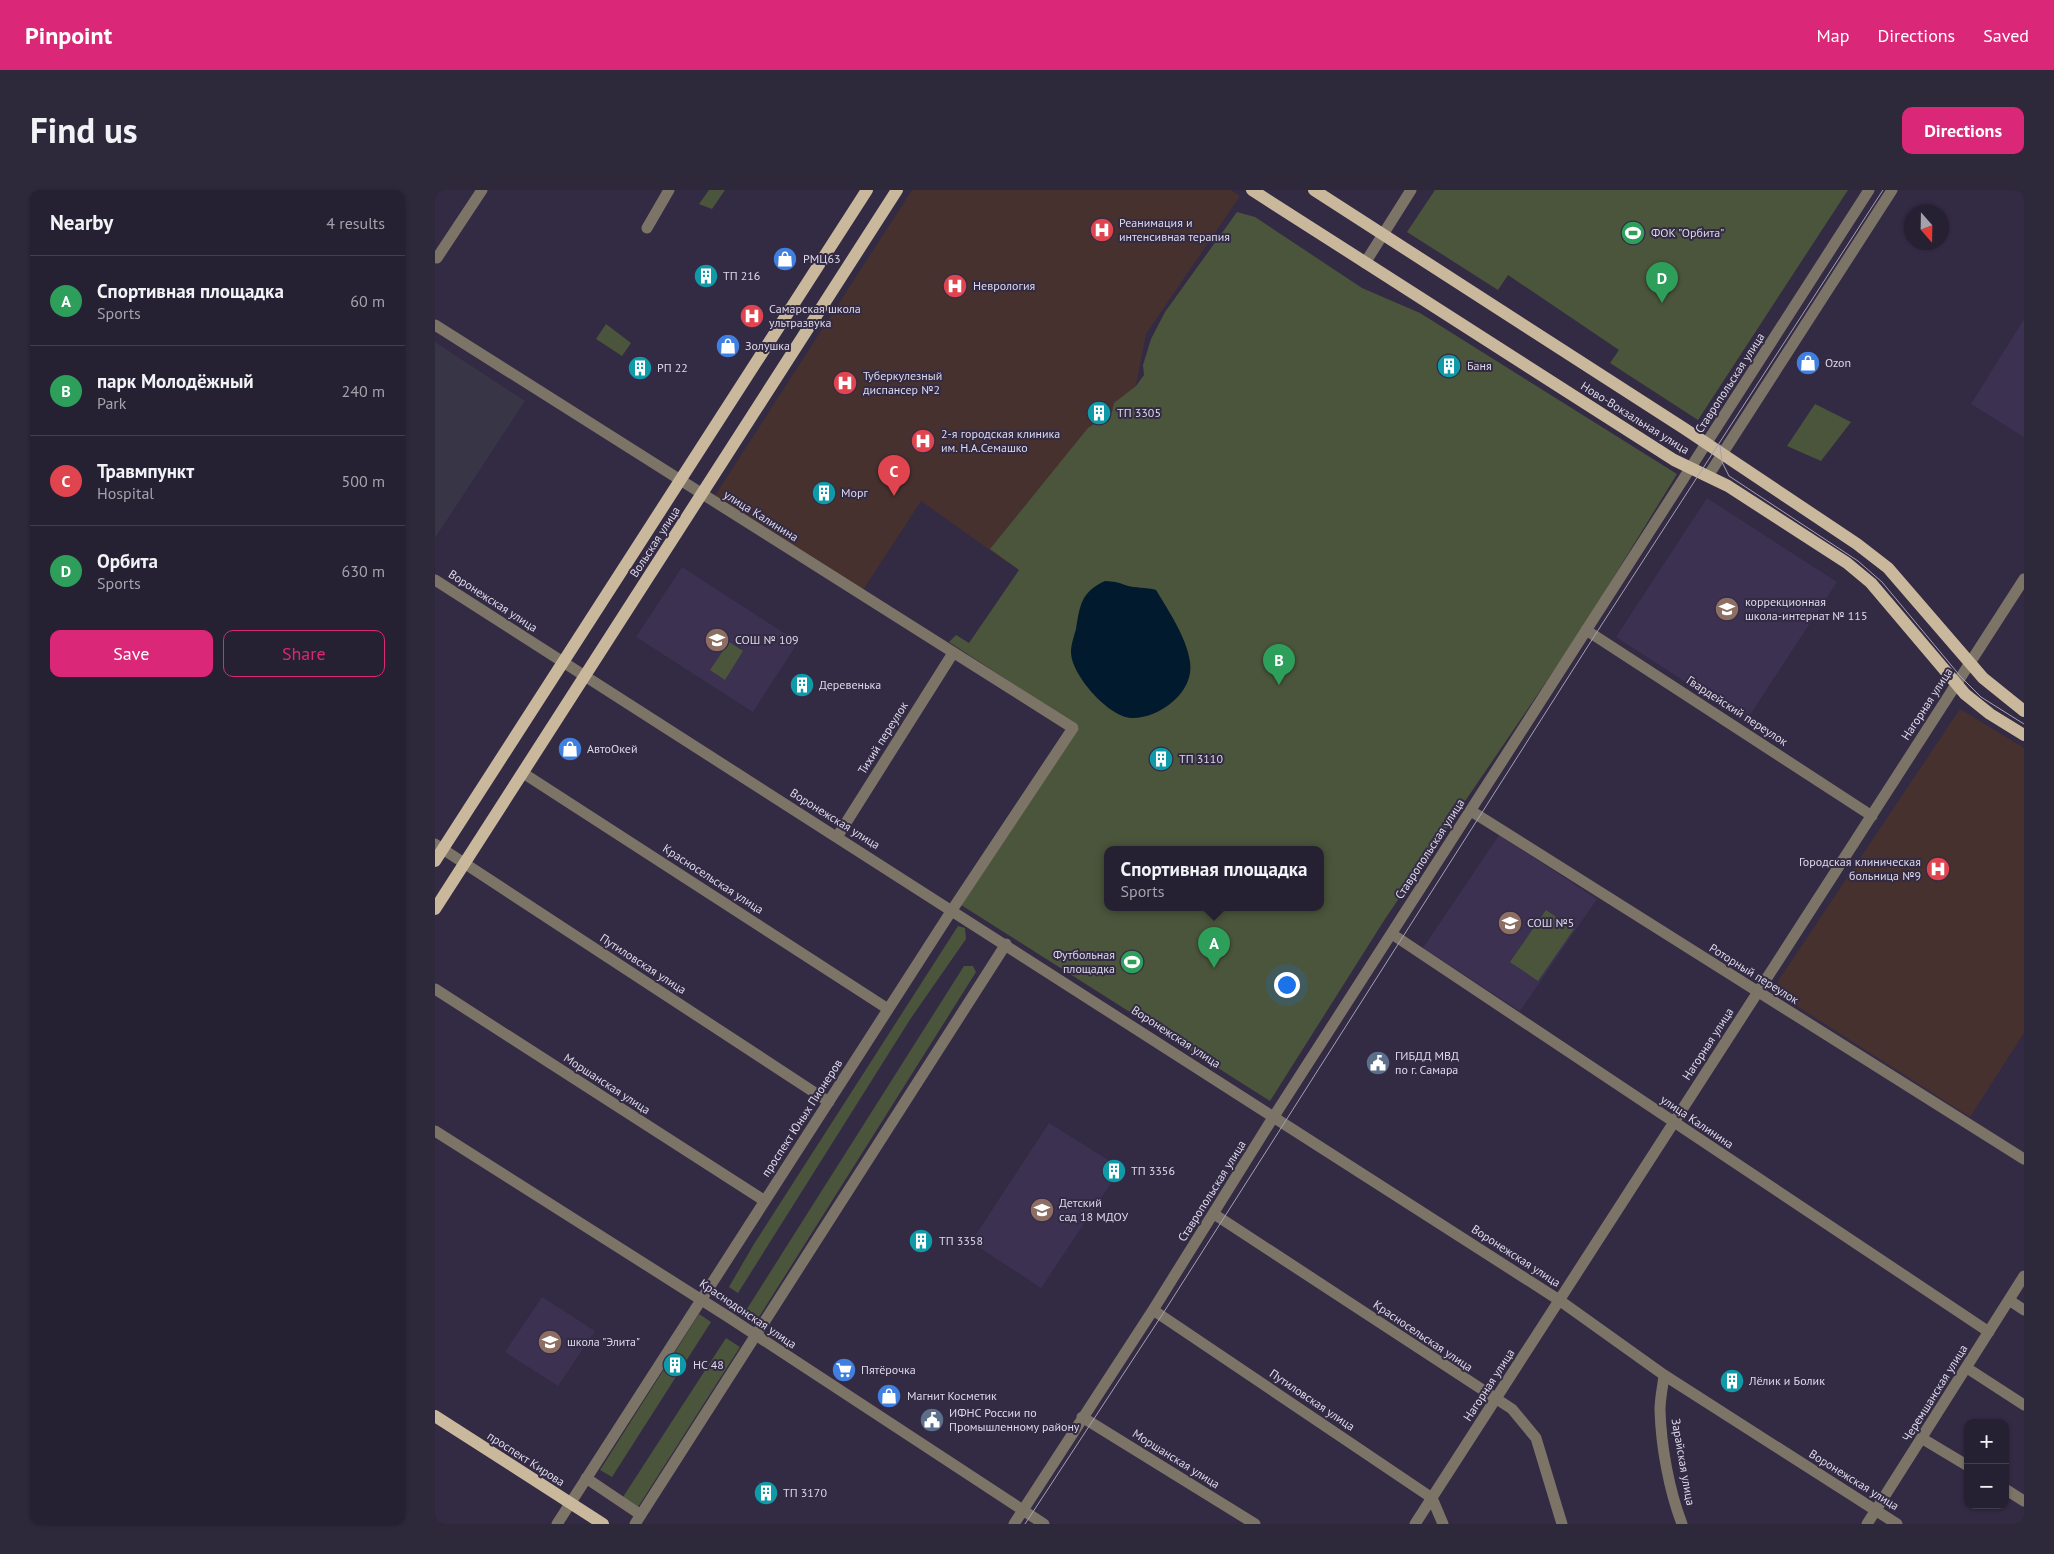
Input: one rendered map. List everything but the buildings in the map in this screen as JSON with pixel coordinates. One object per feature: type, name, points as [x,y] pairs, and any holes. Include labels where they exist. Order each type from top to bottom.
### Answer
[{"type":"main road","name":"Вольская улица","points":[[435,860],[439,846],[563,662],[867,190]]},
{"type":"main road","name":"Вольская улица","points":[[435,909],[897,190]]},
{"type":"main road","name":"Ново-Вокзальная улица","points":[[1252,190],[1673,460],[1728,486],[1847,563],[1871,583],[1976,704],[2024,735]]},
{"type":"main road","name":"Ново-Вокзальная улица","points":[[1314,190],[1707,444],[1857,544],[1888,568],[1969,664],[1993,688],[2024,712]]},
{"type":"main road","name":"проспект Кирова","points":[[435,1416],[603,1524]]},
{"type":"street","points":[[437,258],[482,190]]},
{"type":"street","points":[[647,228],[669,190]]},
{"type":"street","points":[[1365,263],[1411,190]]},
{"type":"street","name":"Ставропольская улица","points":[[1014,1524],[1153,1310],[1274,1117],[1869,190]]},
{"type":"street","points":[[1708,476],[1892,190]]},
{"type":"street","name":"улица Калинина","points":[[435,325],[681,480],[701,495],[1073,728]]},
{"type":"street","name":"Нагорная улица","points":[[1415,1524],[2024,579]]},
{"type":"street","name":"Воронежская улица","points":[[435,580],[1559,1300],[1664,1375],[1897,1524]]},
{"type":"street","name":"Гвардейский переулок","points":[[1586,630],[1872,816]]},
{"type":"street","name":"Тихий переулок","points":[[837,837],[953,653]]},
{"type":"street","name":"проспект Юных Пионеров","points":[[557,1524],[952,910],[1073,728]]},
{"type":"street","name":"Красносельская улица","points":[[523,773],[889,1009]]},
{"type":"street","name":"Роторный переулок","points":[[1471,811],[2024,1158]]},
{"type":"street","name":"Путиловская улица","points":[[439,846],[829,1102]]},
{"type":"street","name":"улица Калинина","points":[[1392,934],[1989,1332]]},
{"type":"street","points":[[586,1478],[638,1519],[1006,944]]},
{"type":"street","name":"Моршанская улица","points":[[435,989],[765,1201]]},
{"type":"street","name":"Краснодонская улица","points":[[435,1131],[701,1299],[1044,1524]]},
{"type":"street","name":"Красносельская улица","points":[[1214,1214],[1495,1400],[1512,1409],[1536,1438],[1562,1524]]},
{"type":"street","name":"Черемшанская улица","points":[[1867,1524],[1923,1439],[2024,1276]]},
{"type":"street","points":[[2009,1300],[2024,1310]]},
{"type":"street","name":"Путиловская улица","points":[[1153,1310],[1432,1498]]},
{"type":"street","points":[[1967,1368],[2024,1405]]},
{"type":"street","name":"Зарайская улица","points":[[1664,1375],[1660,1408],[1664,1450],[1677,1512],[1682,1524]]},
{"type":"street","name":"Моршанская улица","points":[[1082,1417],[1255,1524]]},
{"type":"street","points":[[1923,1439],[1965,1464]]},
{"type":"street","points":[[2009,1492],[2024,1501]]},
{"type":"street","points":[[1432,1498],[1443,1524]]},
{"type":"shaded area","name":"2-я городская клиника им. Н.А.Семашко","points":[[912,190],[1231,190],[1240,196],[1146,334],[1136,385],[1008,563],[921,501],[863,590],[714,497]]},
{"type":"shaded area","points":[[2024,319],[2024,437],[1971,404]]},
{"type":"shaded area","points":[[435,342],[525,401],[435,538]]},
{"type":"shaded area","name":"коррекционная школа-интернат № 115","points":[[1707,498],[1837,582],[1746,721],[1616,637]]},
{"type":"shaded area","name":"СОШ № 109","points":[[682,567],[798,642],[753,712],[636,637]]},
{"type":"shaded area","name":"Городская клиническая больница №9","points":[[1960,709],[2024,748],[2024,1033],[1970,1117],[1772,990]]},
{"type":"shaded area","name":"СОШ №5","points":[[1499,835],[1597,899],[1520,1011],[1423,948]]},
{"type":"shaded area","name":"Детский сад 18 МДОУ","points":[[1049,1123],[1121,1168],[1041,1288],[971,1242]]},
{"type":"shaded area","name":"школа \"Элита\"","points":[[542,1297],[595,1331],[558,1386],[505,1352]]},
{"type":"green space","points":[[709,190],[725,190],[712,209],[699,204]]},
{"type":"green space","points":[[1435,190],[1848,190],[1698,420],[1610,363],[1619,350],[1508,275],[1498,290],[1407,232]]},
{"type":"green space","points":[[1237,212],[1255,217],[1362,288],[1420,313],[1677,474],[1580,632],[1385,919],[1270,1101],[958,903],[1079,727],[949,642],[956,635],[969,643],[1019,570],[990,549],[1088,428],[1112,412],[1114,403],[1136,386],[1144,375],[1143,365],[1151,339],[1165,312]]},
{"type":"green space","points":[[606,324],[631,343],[622,356],[596,339]]},
{"type":"green space","points":[[1815,404],[1851,422],[1821,461],[1787,446]]},
{"type":"green space","points":[[729,642],[743,651],[725,680],[710,670]]},
{"type":"green space","points":[[1546,910],[1574,929],[1538,981],[1510,962]]},
{"type":"green space","points":[[958,926],[965,928],[966,939],[911,1018],[738,1293],[729,1287],[754,1244]]},
{"type":"green space","points":[[964,966],[973,966],[976,972],[759,1317],[745,1312]]},
{"type":"green space","points":[[699,1314],[711,1322],[612,1477],[600,1470]]},
{"type":"green space","points":[[726,1338],[740,1347],[638,1507],[623,1497]]},
{"type":"water","points":[[1105,581],[1156,590],[1185,643],[1190,662],[1187,684],[1173,702],[1153,714],[1131,718],[1122,716],[1112,710],[1102,703],[1084,683],[1073,661],[1071,646],[1083,600],[1091,590]]},
{"type":"tram line","points":[[1025,1524],[1162,1315],[1595,635],[1883,190]]},
{"type":"tram line","points":[[1720,445],[1722,462],[1729,476],[1858,561],[1882,582],[1961,677],[1981,697],[2024,724]]},
{"type":"place","name":"Реанимация и интенсивная терапия","points":[[1102,230]]},
{"type":"place","name":"ФОК \"Орбита\"","points":[[1633,233]]},
{"type":"place","name":"РМЦ63","points":[[785,259]]},
{"type":"place","name":"ТП 216","points":[[706,276]]},
{"type":"place","name":"Неврология","points":[[955,286]]},
{"type":"place","name":"Орбита","points":[[1662,303]]},
{"type":"place","name":"Самарская школа ультразвука","points":[[752,316]]},
{"type":"place","name":"Золушка","points":[[728,346]]},
{"type":"place","name":"Ozon","points":[[1808,363]]},
{"type":"place","name":"Баня","points":[[1449,366]]},
{"type":"place","name":"РП 22","points":[[640,368]]},
{"type":"place","name":"Туберкулезный диспансер №2","points":[[845,383]]},
{"type":"place","name":"ТП 3305","points":[[1099,413]]},
{"type":"place","name":"2-я городская клиника им. Н.А.Семашко","points":[[923,441]]},
{"type":"place","name":"Морг","points":[[824,493]]},
{"type":"place","name":"Травмпункт","points":[[894,496]]},
{"type":"place","name":"коррекционная школа-интернат № 115","points":[[1727,609]]},
{"type":"place","name":"СОШ № 109","points":[[717,640]]},
{"type":"place","name":"Деревенька","points":[[802,685]]},
{"type":"place","name":"парк Молодёжный","points":[[1279,685]]},
{"type":"place","name":"АвтоОкей","points":[[570,749]]},
{"type":"place","name":"ТП 3110","points":[[1161,759]]},
{"type":"place","name":"Городская клиническая больница №9","points":[[1938,869]]},
{"type":"place","name":"СОШ №5","points":[[1510,923]]},
{"type":"place","name":"Футбольная площадка","points":[[1132,962]]},
{"type":"place","name":"Спортивная площадка","points":[[1214,968]]},
{"type":"place","name":"ГИБДД МВД по г. Самара","points":[[1378,1063]]},
{"type":"place","name":"ТП 3356","points":[[1114,1171]]},
{"type":"place","name":"Детский сад 18 МДОУ","points":[[1042,1210]]},
{"type":"place","name":"ТП 3358","points":[[921,1241]]},
{"type":"place","name":"школа \"Элита\"","points":[[550,1342]]},
{"type":"place","name":"НС 48","points":[[675,1365]]},
{"type":"place","name":"Пятёрочка","points":[[844,1370]]},
{"type":"place","name":"Лёлик и Болик","points":[[1732,1381]]},
{"type":"place","name":"Магнит Косметик","points":[[889,1396]]},
{"type":"place","name":"ИФНС России по Промышленному району","points":[[932,1420]]},
{"type":"place","name":"ТП 3170","points":[[766,1493]]}]
